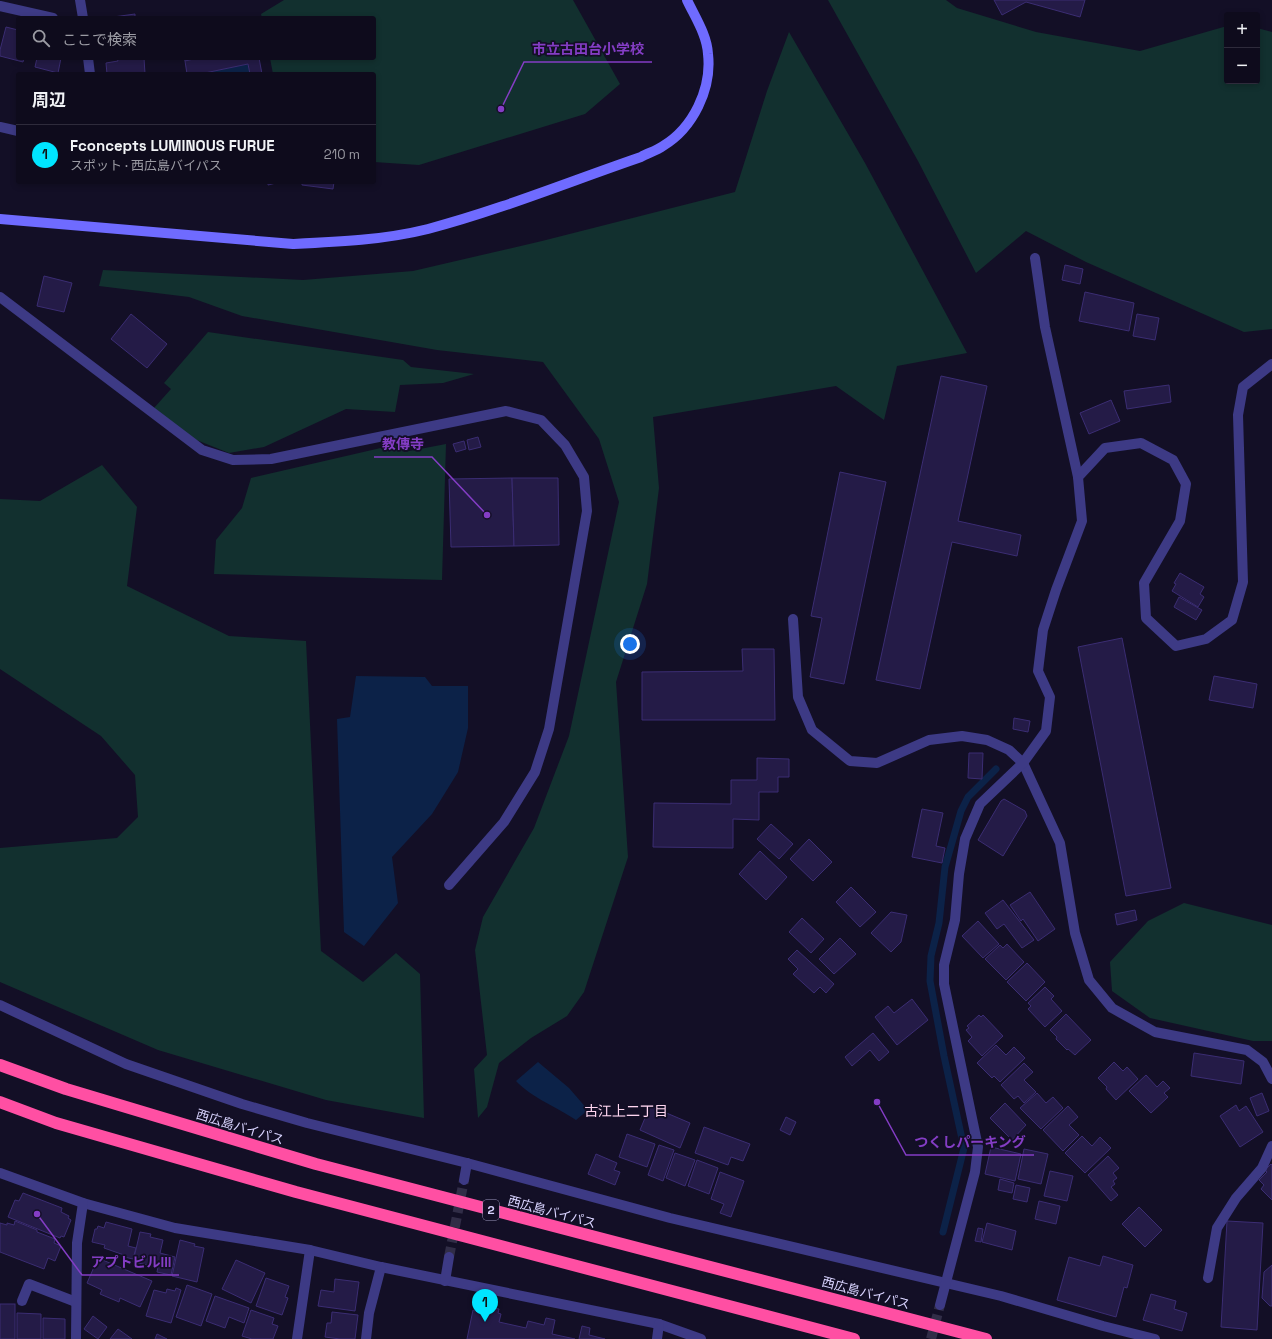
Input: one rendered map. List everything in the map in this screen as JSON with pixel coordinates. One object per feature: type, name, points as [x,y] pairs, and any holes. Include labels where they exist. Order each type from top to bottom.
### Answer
[{"type":"highway","name":"西広島バイパス","points":[[0,1065],[66,1089],[316,1164],[986,1339]]},
{"type":"highway","points":[[0,1102],[56,1123],[289,1190],[854,1339]]},
{"type":"street","points":[[80,0],[83,16]]},
{"type":"street","points":[[0,219],[293,244],[335,243],[372,239],[427,229],[475,215],[641,157],[663,146],[685,129],[700,103],[707,79],[708,54],[701,27],[686,0]]},
{"type":"street","points":[[0,6],[44,16]]},
{"type":"street","points":[[88,60],[90,72]]},
{"type":"street","points":[[0,127],[16,131]]},
{"type":"street","points":[[940,1305],[975,1172],[978,1147],[944,984],[944,965],[955,920],[959,874],[965,839],[980,804],[1022,763],[1046,732],[1050,697],[1038,671],[1043,630],[1056,590],[1082,521],[1078,476],[1045,327],[1035,258]]},
{"type":"street","points":[[0,297],[202,450],[233,460],[271,459],[506,411],[541,420],[565,444],[584,477],[587,511],[549,729],[535,772],[504,822],[449,885]]},
{"type":"street","points":[[1078,476],[1105,448],[1141,443],[1173,460],[1186,484],[1180,521],[1144,583],[1146,618],[1176,646],[1206,639],[1232,620],[1243,582],[1238,415],[1243,388],[1272,364]]},
{"type":"street","points":[[793,619],[798,697],[812,730],[850,761],[876,763],[929,740],[962,736],[987,740],[1009,750],[1022,763],[1060,843],[1075,933],[1089,980],[1112,1008],[1154,1032],[1247,1050],[1263,1062],[1272,1079]]},
{"type":"street","points":[[0,1005],[126,1064],[242,1104],[307,1123],[467,1163],[670,1218],[1001,1296],[1103,1326],[1155,1339]]},
{"type":"street","points":[[1208,1278],[1217,1228],[1236,1198],[1262,1168],[1272,1146]]},
{"type":"street","points":[[464,1180],[467,1163]]},
{"type":"street","points":[[0,1173],[83,1203],[175,1228],[310,1250],[445,1281],[659,1324],[700,1339]]},
{"type":"street","points":[[76,1339],[77,1243],[83,1203]]},
{"type":"street","points":[[297,1339],[310,1250]]},
{"type":"street","points":[[445,1281],[449,1257]]},
{"type":"street","points":[[366,1339],[369,1313],[381,1267]]},
{"type":"street","points":[[22,1301],[29,1284],[76,1302]]},
{"type":"street","points":[[657,1339],[659,1324]]},
{"type":"green space","points":[[284,0],[573,0],[620,84],[585,114],[419,165],[376,162],[376,72],[273,72],[270,60],[376,60],[376,16],[262,16],[261,14]]},
{"type":"green space","points":[[828,0],[946,0],[957,8],[1036,32],[1140,51],[1224,27],[1224,84],[1260,84],[1260,29],[1272,32],[1272,329],[1244,332],[1086,262],[1026,231],[976,273],[918,161]]},
{"type":"green space","points":[[789,32],[865,163],[967,353],[897,366],[884,420],[836,386],[653,417],[659,488],[647,584],[616,682],[628,857],[584,992],[567,1016],[531,1038],[499,1063],[487,1107],[478,1118],[474,1069],[487,1055],[475,950],[483,917],[534,828],[569,736],[619,502],[599,439],[543,362],[437,350],[242,316],[189,297],[99,286],[103,270],[303,280],[413,271],[542,241],[735,192],[767,91]]},
{"type":"green space","points":[[208,332],[403,360],[411,367],[474,374],[443,383],[400,385],[395,412],[346,409],[264,447],[229,453],[194,439],[154,408],[171,389],[164,383]]},
{"type":"green space","points":[[398,444],[404,452],[446,444],[442,580],[214,574],[216,540],[242,508],[251,478]]},
{"type":"green space","points":[[102,465],[137,507],[127,586],[229,636],[306,641],[321,951],[363,982],[396,953],[420,974],[424,1118],[326,1100],[158,1050],[0,982],[0,848],[117,838],[138,817],[135,775],[101,736],[0,669],[0,499],[40,501]]},
{"type":"green space","points":[[1184,903],[1272,925],[1272,1041],[1253,1041],[1150,1018],[1112,991],[1110,962],[1148,921]]},
{"type":"water","points":[[248,64],[250,72],[210,72]]},
{"type":"water","points":[[356,676],[425,677],[432,686],[468,686],[468,728],[458,772],[432,814],[392,857],[398,903],[364,946],[344,932],[337,719],[350,717]]},
{"type":"water","points":[[538,1062],[569,1088],[588,1110],[576,1120],[529,1092],[516,1081]]},
{"type":"building","points":[[994,0],[1085,0],[1080,17],[1026,2],[1002,15]]},
{"type":"building","points":[[135,14],[135,16],[120,16]]},
{"type":"building","points":[[6,27],[16,30],[16,60],[24,60],[23,62],[0,56],[0,50]]},
{"type":"building","points":[[37,60],[61,60],[58,72],[35,67]]},
{"type":"building","points":[[144,60],[145,72],[107,72],[106,63]]},
{"type":"building","points":[[259,60],[262,72],[250,72],[248,64],[210,72],[187,72],[185,61]]},
{"type":"building","points":[[302,184],[334,184],[333,189]]},
{"type":"building","points":[[1065,265],[1083,269],[1080,284],[1062,280]]},
{"type":"building","points":[[44,276],[72,283],[64,312],[37,306]]},
{"type":"building","points":[[1085,292],[1134,303],[1129,331],[1079,321]]},
{"type":"building","points":[[131,314],[167,344],[147,368],[111,339]]},
{"type":"building","points":[[1137,314],[1159,318],[1155,340],[1133,336]]},
{"type":"building","points":[[941,376],[987,386],[958,521],[1021,535],[1017,556],[952,542],[920,689],[876,680]]},
{"type":"building","points":[[1169,385],[1171,402],[1127,409],[1124,391]]},
{"type":"building","points":[[1111,400],[1120,421],[1089,434],[1080,413]]},
{"type":"building","points":[[478,437],[481,447],[469,450],[467,440]]},
{"type":"building","points":[[464,441],[466,449],[456,452],[453,444]]},
{"type":"building","points":[[840,472],[886,482],[844,684],[810,677],[822,618],[811,616]]},
{"type":"building","points":[[512,478],[514,546],[451,547],[449,479]]},
{"type":"building","points":[[512,478],[558,478],[559,545],[514,546]]},
{"type":"building","points":[[1180,573],[1204,587],[1200,594],[1204,597],[1198,607],[1172,591],[1176,584],[1174,583]]},
{"type":"building","points":[[1179,597],[1202,610],[1196,620],[1174,607]]},
{"type":"building","points":[[1122,638],[1171,888],[1126,896],[1078,647]]},
{"type":"building","points":[[742,649],[774,649],[775,720],[642,720],[642,672],[743,671]]},
{"type":"building","points":[[1214,676],[1257,684],[1253,708],[1209,700]]},
{"type":"building","points":[[1014,718],[1030,721],[1028,732],[1013,729]]},
{"type":"building","points":[[969,753],[983,753],[982,779],[968,778]]},
{"type":"building","points":[[757,758],[789,759],[789,777],[778,777],[778,792],[759,792],[759,820],[733,819],[733,848],[653,847],[654,803],[731,804],[731,780],[757,780]]},
{"type":"building","points":[[1004,799],[1025,811],[1027,816],[1003,856],[978,840],[1001,801]]},
{"type":"building","points":[[922,809],[943,813],[936,846],[945,848],[942,863],[912,857]]},
{"type":"building","points":[[771,824],[793,844],[779,859],[757,839]]},
{"type":"building","points":[[809,839],[832,862],[813,881],[790,859]]},
{"type":"building","points":[[760,851],[787,877],[766,900],[739,874]]},
{"type":"building","points":[[851,887],[876,912],[860,927],[836,902]]},
{"type":"building","points":[[1030,892],[1055,929],[1038,941],[1023,919],[1021,921],[1010,905]]},
{"type":"building","points":[[1003,900],[1034,940],[1022,948],[1004,924],[997,929],[985,913]]},
{"type":"building","points":[[1135,910],[1137,920],[1117,925],[1115,914]]},
{"type":"building","points":[[891,912],[907,915],[901,942],[891,952],[871,933]]},
{"type":"building","points":[[802,918],[824,939],[811,953],[789,932]]},
{"type":"building","points":[[978,921],[999,944],[983,958],[962,936]]},
{"type":"building","points":[[840,938],[856,954],[834,974],[819,959]]},
{"type":"building","points":[[1007,944],[1024,962],[1006,980],[985,959],[1000,945],[1003,948]]},
{"type":"building","points":[[797,950],[834,984],[826,993],[820,987],[814,993],[793,974],[798,969],[788,959]]},
{"type":"building","points":[[1027,963],[1045,982],[1026,1001],[1007,982]]},
{"type":"building","points":[[1045,987],[1054,996],[1051,999],[1062,1011],[1045,1027],[1028,1009],[1031,1006],[1028,1003]]},
{"type":"building","points":[[912,999],[928,1020],[897,1045],[875,1017],[888,1006],[894,1013]]},
{"type":"building","points":[[1066,1014],[1091,1040],[1075,1055],[1068,1049],[1067,1050],[1056,1039],[1057,1037],[1050,1030]]},
{"type":"building","points":[[979,1015],[981,1017],[983,1015],[1003,1036],[982,1056],[968,1041],[972,1037],[966,1030],[969,1028],[967,1026]]},
{"type":"building","points":[[873,1033],[889,1052],[879,1061],[870,1050],[852,1066],[845,1057]]},
{"type":"building","points":[[996,1045],[1006,1055],[1014,1047],[1025,1058],[1000,1082],[994,1076],[992,1078],[977,1063]]},
{"type":"building","points":[[1194,1053],[1244,1061],[1241,1084],[1191,1076]]},
{"type":"building","points":[[1114,1062],[1123,1071],[1127,1067],[1138,1079],[1116,1100],[1106,1089],[1107,1087],[1098,1078]]},
{"type":"building","points":[[1024,1063],[1033,1072],[1024,1080],[1036,1092],[1024,1103],[1018,1096],[1014,1099],[1001,1085]]},
{"type":"building","points":[[1146,1075],[1157,1087],[1163,1081],[1170,1088],[1164,1093],[1168,1097],[1151,1113],[1129,1091]]},
{"type":"building","points":[[1037,1093],[1046,1103],[1053,1097],[1063,1108],[1041,1129],[1020,1108]]},
{"type":"building","points":[[1262,1093],[1269,1111],[1257,1116],[1250,1098]]},
{"type":"building","points":[[1005,1103],[1026,1125],[1012,1140],[990,1118]]},
{"type":"building","points":[[1236,1105],[1239,1111],[1246,1106],[1263,1132],[1240,1147],[1220,1116]]},
{"type":"building","points":[[650,1106],[690,1123],[680,1148],[640,1130]]},
{"type":"building","points":[[1068,1106],[1078,1117],[1069,1125],[1079,1135],[1063,1151],[1043,1130]]},
{"type":"building","points":[[786,1117],[796,1122],[790,1135],[780,1130]]},
{"type":"building","points":[[704,1127],[750,1144],[743,1161],[731,1157],[728,1165],[695,1153]]},
{"type":"building","points":[[627,1134],[655,1144],[647,1167],[619,1157]]},
{"type":"building","points":[[1082,1136],[1092,1146],[1100,1137],[1111,1148],[1085,1173],[1065,1153]]},
{"type":"building","points":[[659,1145],[674,1150],[663,1181],[648,1175]]},
{"type":"building","points":[[991,1147],[1021,1154],[1015,1181],[985,1174]]},
{"type":"building","points":[[1024,1149],[1048,1154],[1041,1184],[1018,1179]]},
{"type":"building","points":[[675,1153],[695,1160],[685,1186],[666,1178]]},
{"type":"building","points":[[596,1154],[617,1163],[614,1170],[620,1172],[615,1185],[588,1174]]},
{"type":"building","points":[[1108,1156],[1119,1168],[1113,1173],[1117,1178],[1113,1181],[1115,1184],[1111,1187],[1118,1195],[1111,1201],[1088,1175]]},
{"type":"building","points":[[697,1160],[718,1168],[709,1194],[688,1186]]},
{"type":"building","points":[[1271,1164],[1272,1200],[1261,1189],[1264,1185],[1259,1180],[1267,1172],[1265,1170]]},
{"type":"building","points":[[1050,1171],[1073,1176],[1067,1201],[1044,1196]]},
{"type":"building","points":[[720,1172],[744,1181],[731,1217],[720,1213],[724,1204],[711,1199]]},
{"type":"building","points":[[1000,1179],[1014,1183],[1012,1193],[998,1190]]},
{"type":"building","points":[[1016,1185],[1030,1188],[1027,1202],[1013,1199]]},
{"type":"building","points":[[23,1193],[62,1208],[61,1212],[69,1216],[68,1218],[71,1220],[64,1237],[61,1236],[60,1238],[8,1217],[15,1200],[19,1201]]},
{"type":"building","points":[[1039,1201],[1060,1206],[1056,1224],[1035,1219]]},
{"type":"building","points":[[1139,1207],[1162,1230],[1145,1247],[1122,1224]]},
{"type":"building","points":[[15,1221],[55,1239],[54,1243],[61,1246],[55,1261],[48,1258],[44,1269],[0,1252],[0,1223],[14,1225]]},
{"type":"building","points":[[1227,1221],[1263,1223],[1257,1330],[1221,1327]]},
{"type":"building","points":[[106,1222],[132,1229],[128,1246],[136,1248],[133,1259],[124,1257],[124,1255],[104,1248],[105,1245],[92,1242],[95,1229],[97,1229],[98,1226],[104,1228]]},
{"type":"building","points":[[987,1223],[1016,1231],[1012,1250],[982,1242]]},
{"type":"building","points":[[978,1228],[983,1229],[981,1242],[975,1241]]},
{"type":"building","points":[[140,1232],[151,1234],[150,1237],[163,1240],[160,1253],[175,1257],[171,1275],[157,1272],[158,1267],[133,1262]]},
{"type":"building","points":[[180,1240],[195,1244],[194,1246],[204,1248],[197,1282],[172,1276]]},
{"type":"building","points":[[1103,1256],[1133,1265],[1127,1288],[1124,1287],[1116,1317],[1057,1300],[1069,1257],[1100,1266]]},
{"type":"building","points":[[98,1258],[152,1281],[140,1307],[120,1298],[119,1302],[100,1294],[102,1290],[87,1283]]},
{"type":"building","points":[[236,1260],[265,1273],[251,1303],[222,1289]]},
{"type":"building","points":[[1272,1265],[1272,1306],[1270,1306],[1262,1298],[1264,1272]]},
{"type":"building","points":[[266,1278],[289,1286],[285,1297],[288,1298],[282,1315],[256,1306]]},
{"type":"building","points":[[335,1279],[359,1282],[355,1311],[318,1306],[321,1290],[334,1292]]},
{"type":"building","points":[[187,1285],[212,1294],[201,1326],[176,1317]]},
{"type":"building","points":[[176,1288],[181,1290],[171,1323],[146,1316],[154,1290],[166,1293],[167,1289],[175,1291]]},
{"type":"building","points":[[1151,1294],[1176,1301],[1174,1309],[1187,1313],[1182,1331],[1143,1320]]},
{"type":"building","points":[[215,1296],[249,1308],[244,1323],[229,1317],[225,1328],[206,1321]]},
{"type":"building","points":[[0,1304],[15,1304],[15,1339],[0,1339]]},
{"type":"building","points":[[479,1305],[499,1309],[498,1313],[501,1314],[499,1322],[526,1328],[528,1321],[544,1325],[546,1318],[555,1320],[552,1334],[575,1339],[467,1339],[473,1310],[475,1311],[476,1308],[478,1309]]},
{"type":"building","points":[[251,1310],[274,1318],[272,1324],[278,1326],[273,1339],[252,1339],[242,1336]]},
{"type":"building","points":[[332,1312],[358,1315],[355,1339],[325,1337],[327,1323],[331,1323]]},
{"type":"building","points":[[17,1313],[41,1314],[41,1339],[17,1339]]},
{"type":"building","points":[[93,1316],[107,1327],[98,1339],[84,1329]]},
{"type":"building","points":[[43,1318],[65,1319],[65,1339],[43,1339]]},
{"type":"building","points":[[582,1326],[590,1328],[589,1335],[605,1339],[579,1339]]},
{"type":"building","points":[[118,1329],[132,1339],[110,1339]]},
{"type":"building","points":[[157,1334],[167,1339],[155,1339]]},
{"type":"waterway","points":[[943,1232],[964,1148],[944,1056],[930,981],[931,956],[939,923],[945,867],[961,811],[968,797],[996,769]]},
{"type":"tunnel","points":[[449,1257],[464,1180]]},
{"type":"tunnel","points":[[931,1339],[940,1305]]},
{"type":"place","name":"市立古田台小学校","points":[[501,109]]},
{"type":"place","name":"教傳寺","points":[[487,515]]},
{"type":"place","name":"つくしパーキング","points":[[877,1102]]},
{"type":"place","name":"アプトビルIII","points":[[37,1214]]},
{"type":"place","name":"Fconcepts LUMINOUS FURUE","points":[[485,1322]]},
{"type":"district","name":"古江上二丁目","points":[[626,1111]]}]
